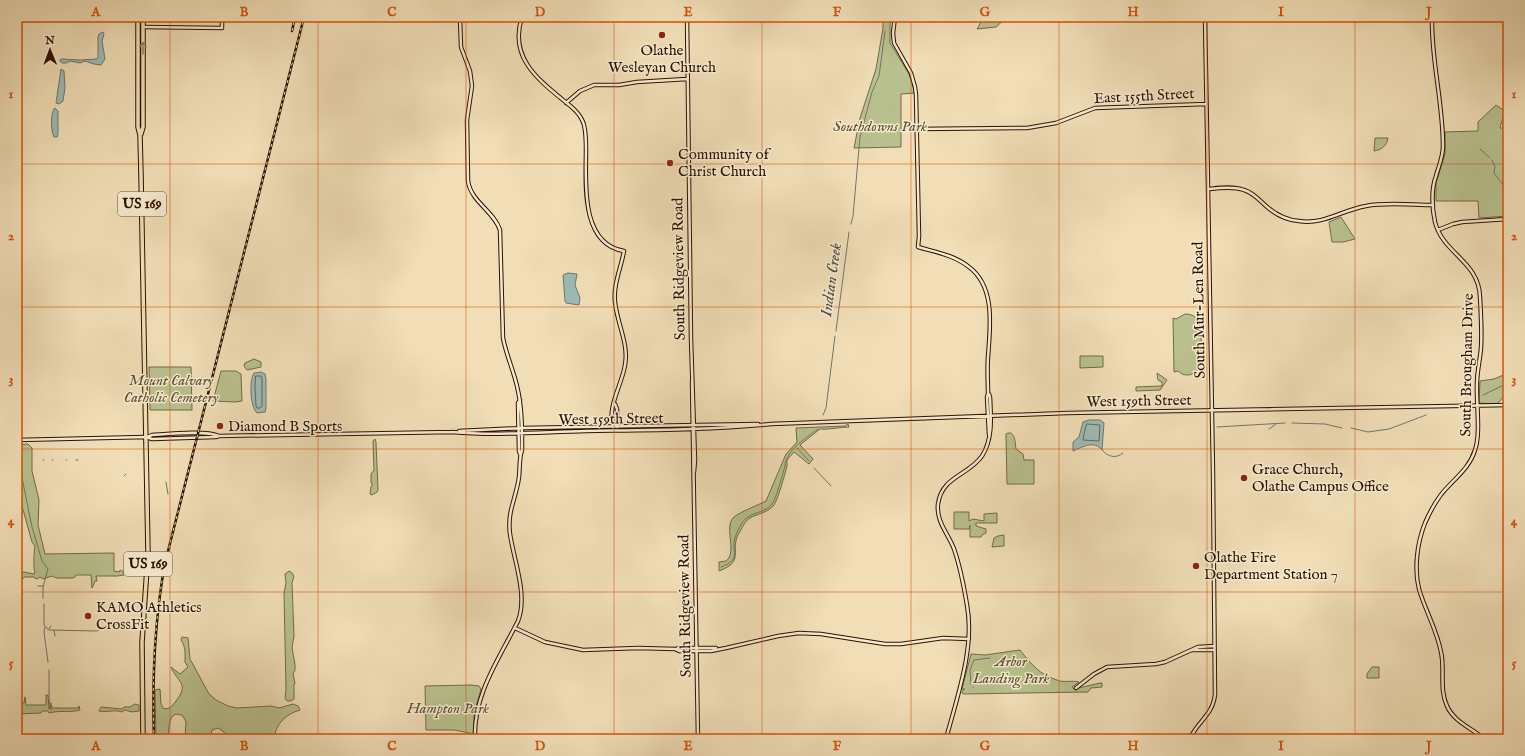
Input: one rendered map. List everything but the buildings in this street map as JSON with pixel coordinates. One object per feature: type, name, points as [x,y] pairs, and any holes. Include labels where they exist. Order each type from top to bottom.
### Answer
[{"type":"highway","name":"US 169","points":[[138,17],[138,127],[140,135],[148,559],[142,642],[143,739]]},
{"type":"highway","name":"US 169","points":[[140,135],[143,127],[143,17]]},
{"type":"street","points":[[143,27],[222,28],[222,17]]},
{"type":"street","points":[[460,17],[461,46],[470,71],[472,86],[467,120],[469,185],[474,195],[496,220],[500,230],[503,338],[521,402],[520,433],[522,450],[520,454],[519,477],[509,520],[510,535],[522,595],[521,612],[515,628],[481,696],[476,716],[475,739]]},
{"type":"street","points":[[522,17],[519,35],[520,48],[524,61],[535,76],[579,114],[584,125],[587,198],[592,222],[596,232],[611,246],[624,251],[616,283],[615,299],[626,351],[626,364],[616,395],[612,415],[613,426],[616,430],[618,426],[617,409],[615,404]]},
{"type":"street","name":"South Ridgeview Road","points":[[687,17],[692,376],[694,386],[693,428],[698,739]]},
{"type":"street","points":[[895,17],[893,37],[894,43],[911,73],[915,86],[919,236],[918,247],[945,255],[961,262],[974,272],[983,284],[988,302],[990,315],[987,397],[989,435]]},
{"type":"street","name":"South Mur-Len Road","points":[[1190,739],[1196,728],[1211,710],[1214,702],[1214,526],[1205,17]]},
{"type":"street","name":"South Brougham Drive","points":[[1432,17],[1433,53],[1442,114],[1444,145],[1442,157],[1434,182],[1434,219],[1438,230],[1447,245],[1471,269],[1477,279],[1479,288],[1481,347],[1477,383],[1477,439],[1475,450],[1467,467],[1440,496],[1426,520],[1420,541],[1417,573],[1419,589],[1441,651],[1443,693],[1447,706],[1455,718],[1484,739]]},
{"type":"street","points":[[566,102],[580,91],[594,85],[619,85],[637,82],[687,79]]},
{"type":"street","name":"East 155th Street","points":[[917,129],[952,128],[1002,130],[1027,128],[1056,123],[1095,108],[1206,104]]},
{"type":"street","points":[[1208,189],[1237,188],[1244,190],[1254,194],[1268,207],[1280,215],[1300,222],[1326,220],[1369,205],[1433,205]]},
{"type":"street","points":[[1438,230],[1462,222],[1508,219]]},
{"type":"street","points":[[946,739],[966,658],[969,638],[968,612],[956,555],[951,541],[940,522],[938,507],[941,493],[947,484],[974,465],[982,455],[986,446],[991,431],[990,397],[988,394]]},
{"type":"street","name":"West 159th Street","points":[[452,432],[520,433],[693,428],[1067,413],[1508,406]]},
{"type":"street","name":"West 159th Street","points":[[17,440],[146,437],[152,439],[219,436],[452,432],[520,428],[693,424],[770,424]]},
{"type":"street","points":[[515,628],[545,642],[583,650],[638,648],[675,649],[679,651],[719,649],[799,633],[821,634],[885,644],[901,644],[950,638],[969,638]]},
{"type":"street","points":[[1076,688],[1094,674],[1107,667],[1156,664],[1165,662],[1198,647],[1214,646]]},
{"type":"street","points":[[1192,650],[1214,650]]},
{"type":"green space","name":"Southdowns Park","points":[[883,17],[893,17],[890,24],[890,43],[909,74],[915,93],[901,94],[901,147],[854,148],[860,118],[876,69],[883,28]]},
{"type":"green space","points":[[981,17],[1007,17],[996,27],[977,29],[981,22]]},
{"type":"green space","points":[[1496,105],[1505,111],[1500,128],[1508,128],[1508,216],[1479,218],[1478,201],[1436,201],[1436,183],[1445,154],[1445,132],[1478,131],[1478,122]]},
{"type":"green space","points":[[1375,138],[1388,138],[1383,147],[1374,151]]},
{"type":"green space","points":[[1341,217],[1355,239],[1343,242],[1332,242],[1329,222]]},
{"type":"green space","points":[[1185,314],[1196,318],[1200,327],[1202,346],[1199,366],[1196,371],[1188,375],[1178,371],[1174,372],[1173,318],[1176,319]]},
{"type":"green space","points":[[1080,356],[1103,356],[1103,367],[1080,368]]},
{"type":"green space","points":[[254,359],[261,362],[261,367],[247,370],[244,366],[245,363]]},
{"type":"green space","name":"Mount Calvary Catholic Cemetery","points":[[149,367],[191,367],[192,410],[150,410]]},
{"type":"green space","points":[[221,371],[236,371],[241,374],[242,401],[213,401]]},
{"type":"green space","points":[[1157,373],[1167,380],[1160,390],[1136,391],[1136,387],[1162,386],[1162,382],[1158,380]]},
{"type":"green space","points":[[1508,373],[1508,392],[1497,404],[1479,403],[1480,381],[1494,379]]},
{"type":"green space","points":[[848,424],[849,427],[820,429],[800,445],[813,459],[809,464],[794,452],[787,460],[783,480],[774,505],[763,513],[750,518],[747,521],[736,539],[735,559],[727,567],[719,571],[719,562],[726,561],[731,552],[731,521],[737,515],[766,501],[786,454],[797,442],[796,428],[845,426]]},
{"type":"green space","points":[[1011,433],[1014,436],[1016,449],[1023,454],[1024,460],[1034,460],[1034,484],[1007,484],[1006,434]]},
{"type":"green space","points":[[375,439],[378,490],[372,495],[370,494],[372,485],[371,474],[374,470],[373,441]]},
{"type":"green space","points":[[28,444],[32,448],[32,471],[39,500],[38,525],[45,554],[114,553],[114,571],[119,572],[120,570],[124,572],[124,575],[96,576],[97,581],[95,581],[92,588],[91,575],[76,575],[73,578],[56,578],[52,576],[43,579],[40,577],[37,579],[33,577],[24,577],[22,580],[20,577],[17,578],[18,574],[24,572],[34,574],[35,572],[35,546],[32,542],[17,488],[17,445]]},
{"type":"green space","points":[[954,512],[969,512],[969,521],[973,519],[984,521],[984,514],[997,513],[997,523],[976,523],[976,526],[986,529],[986,533],[981,537],[970,537],[970,525],[969,529],[954,529]]},
{"type":"green space","points":[[1004,535],[1004,546],[992,547],[994,538]]},
{"type":"green space","points":[[289,571],[294,576],[292,583],[294,636],[292,648],[295,664],[293,674],[295,683],[294,699],[287,701],[285,698],[284,593],[286,583],[285,574]]},
{"type":"green space","points":[[182,637],[188,638],[190,659],[209,694],[216,700],[228,706],[237,708],[271,706],[279,708],[293,704],[298,706],[300,710],[290,714],[282,720],[277,728],[274,739],[226,739],[224,732],[218,728],[212,730],[210,739],[185,739],[186,722],[183,716],[178,714],[174,715],[170,721],[168,739],[156,739],[155,690],[160,689],[161,704],[163,708],[166,709],[171,707],[180,695],[182,686],[171,667],[180,674],[188,667],[185,662],[185,653],[181,640]]},
{"type":"green space","name":"Arbor Landing Park","points":[[1020,650],[1032,664],[1051,678],[1059,681],[1079,682],[1072,687],[1074,689],[1100,683],[1102,683],[1102,687],[1091,688],[1088,692],[962,693],[965,689],[962,689],[971,654],[985,655]]},
{"type":"green space","points":[[1372,667],[1379,667],[1379,678],[1367,678],[1367,674]]},
{"type":"green space","name":"Hampton Park","points":[[425,686],[479,686],[481,689],[474,714],[474,734],[454,730],[426,730]]},
{"type":"green space","points":[[46,695],[48,695],[49,709],[51,703],[52,708],[79,708],[79,706],[80,710],[49,713],[48,711],[42,711],[41,713],[17,714],[17,706],[20,706],[20,703],[24,703],[25,697],[26,705],[46,705]]},
{"type":"green space","points":[[135,704],[139,705],[139,711],[99,711],[101,707],[122,709]]},
{"type":"water","points":[[103,32],[104,34],[102,41],[105,59],[101,65],[85,61],[80,63],[70,61],[62,63],[60,61],[61,59],[97,59],[98,37],[99,34]]},
{"type":"water","points":[[61,69],[64,71],[65,88],[63,101],[59,104],[56,103]]},
{"type":"water","points":[[55,108],[58,111],[57,137],[54,137],[52,127],[52,114]]},
{"type":"water","points":[[568,273],[577,274],[575,285],[580,298],[579,305],[566,303],[565,301],[563,275]]},
{"type":"water","points":[[261,372],[265,374],[266,379],[266,408],[265,412],[257,413],[252,400],[251,382],[254,373]]},
{"type":"water","points":[[1089,420],[1100,420],[1104,423],[1102,450],[1096,445],[1088,445],[1073,451],[1073,442],[1079,437],[1083,422]]},
{"type":"waterway","name":"Indian Creek","points":[[851,224],[860,137],[872,92],[879,76],[885,31]]},
{"type":"waterway","points":[[1480,149],[1490,158]]},
{"type":"waterway","points":[[1492,160],[1495,166],[1494,173],[1508,191]]},
{"type":"waterway","points":[[1507,215],[1508,205]]},
{"type":"waterway","name":"Indian Creek","points":[[836,331],[849,232]]},
{"type":"waterway","name":"Indian Creek","points":[[823,415],[826,408],[835,336]]},
{"type":"waterway","points":[[1483,395],[1508,383]]},
{"type":"waterway","points":[[1351,428],[1368,432],[1389,429],[1426,415]]},
{"type":"waterway","points":[[1217,427],[1285,423]]},
{"type":"waterway","points":[[1292,423],[1325,424],[1342,428]]},
{"type":"waterway","points":[[1269,429],[1276,424]]},
{"type":"waterway","name":"Indian Creek","points":[[721,567],[732,561],[734,557],[734,541],[744,520],[751,515],[767,509],[774,501],[786,460],[789,455],[797,445],[818,429]]},
{"type":"waterway","points":[[797,448],[809,461]]},
{"type":"waterway","points":[[1102,450],[1115,457],[1123,453]]},
{"type":"waterway","points":[[17,467],[22,478],[32,527],[42,561],[48,569],[43,587],[43,598]]},
{"type":"waterway","points":[[814,468],[831,486]]},
{"type":"waterway","points":[[166,482],[168,494]]},
{"type":"waterway","points":[[38,586],[43,586]]},
{"type":"waterway","points":[[44,604],[44,625],[49,630],[97,631],[107,625],[125,624],[135,618],[138,621]]},
{"type":"waterway","points":[[48,630],[51,626]]},
{"type":"waterway","points":[[45,627],[44,632],[48,662]]},
{"type":"waterway","points":[[54,630],[55,636]]},
{"type":"waterway","points":[[971,684],[970,670],[974,660],[990,658]]},
{"type":"waterway","points":[[49,670],[49,699],[51,710]]},
{"type":"railway","points":[[292,31],[295,17]]},
{"type":"railway","points":[[154,739],[153,694],[156,629],[165,563],[304,17]]},
{"type":"place","name":"Olathe Wesleyan Church","points":[[662,35]]},
{"type":"place","name":"Community of Christ Church","points":[[670,163]]},
{"type":"place","name":"Diamond B Sports","points":[[220,426]]},
{"type":"place","name":"Grace Church, Olathe Campus Office","points":[[1244,478]]},
{"type":"place","name":"Olathe Fire Department Station 7","points":[[1196,566]]},
{"type":"place","name":"KAMO Athletics CrossFit","points":[[88,616]]}]
